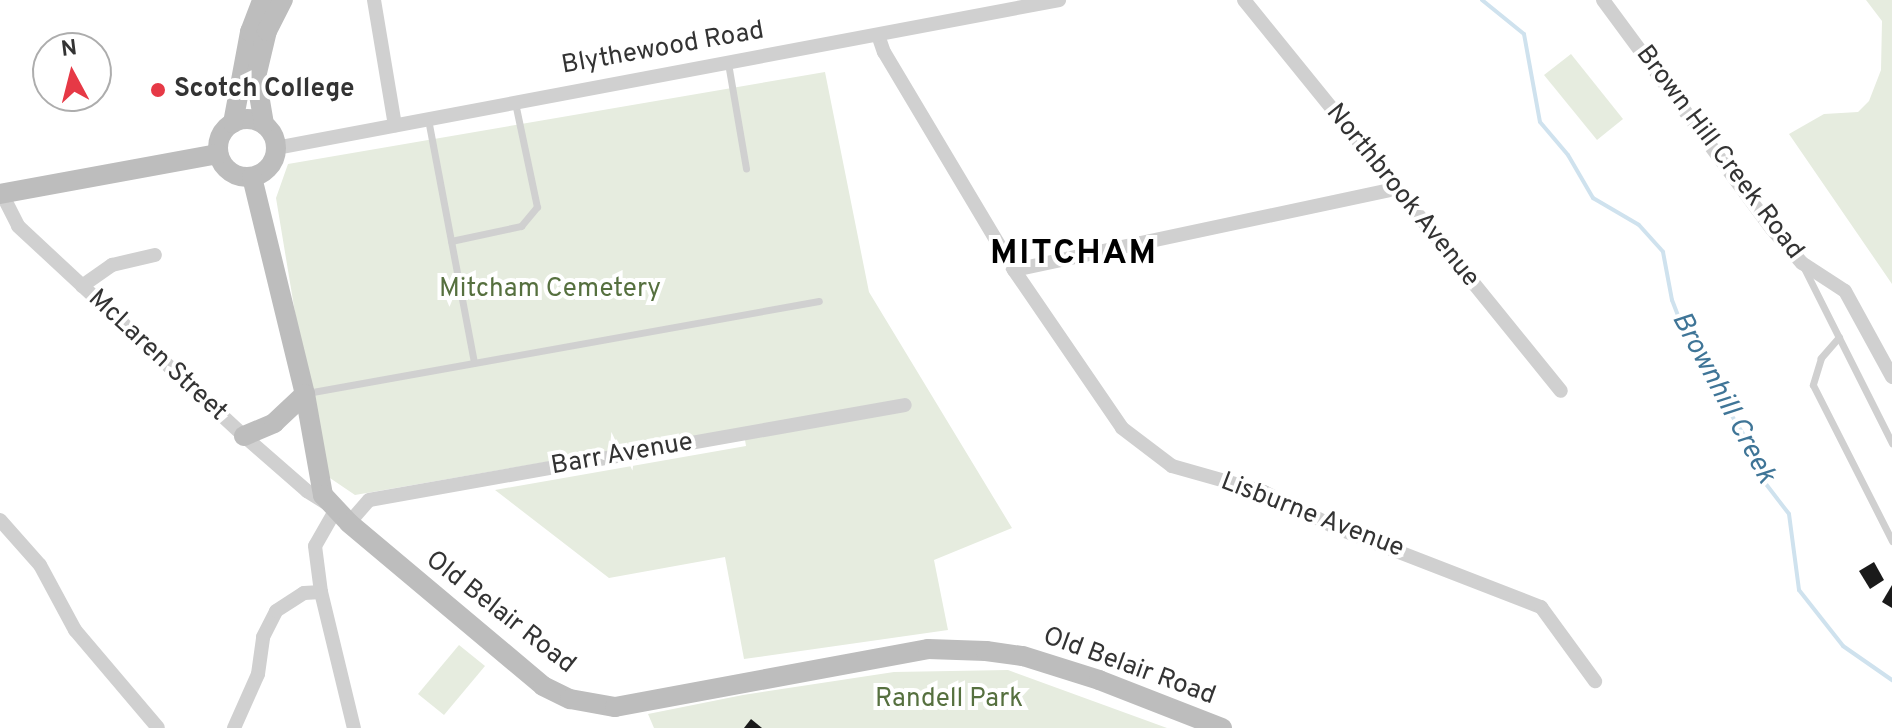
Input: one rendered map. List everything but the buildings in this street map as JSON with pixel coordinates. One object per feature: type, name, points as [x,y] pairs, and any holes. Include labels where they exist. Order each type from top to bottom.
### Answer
[{"type":"main road","points":[[262,0],[250,32],[233,123],[219,140],[218,154],[226,168],[235,174],[252,177],[269,167],[276,148],[264,124],[256,77],[267,31],[283,0]]},
{"type":"main road","points":[[233,123],[249,119],[264,124]]},
{"type":"main road","points":[[1,194],[218,154]]},
{"type":"main road","points":[[252,177],[305,394],[320,485],[337,513]]},
{"type":"main road","points":[[244,436],[274,423],[305,394]]},
{"type":"main road","name":"Old Belair Road","points":[[337,513],[543,686],[570,699],[593,705],[615,707],[648,703],[928,649],[986,651],[1023,656],[1099,680],[1222,728]]},
{"type":"street","points":[[374,0],[395,125]]},
{"type":"street","name":"Blythewood Road","points":[[276,148],[1059,0]]},
{"type":"street","name":"Northbrook Avenue","points":[[1244,0],[1561,391]]},
{"type":"street","name":"Brown Hill Creek Road","points":[[1603,0],[1772,229],[1802,263],[1845,291],[1892,377]]},
{"type":"street","name":"Lisburne Avenue","points":[[878,35],[884,52],[1014,270],[1122,428],[1172,466],[1264,492],[1337,528],[1541,607],[1595,681]]},
{"type":"street","points":[[1014,270],[1395,189]]},
{"type":"street","name":"McLaren Street","points":[[1,194],[18,226],[244,436],[337,513]]},
{"type":"street","points":[[82,286],[112,265],[155,255]]},
{"type":"street","name":"Barr Avenue","points":[[337,513],[369,500],[905,405]]},
{"type":"street","points":[[337,513],[315,546],[321,592],[354,728]]},
{"type":"street","points":[[0,520],[40,565],[75,630],[158,728]]},
{"type":"street","points":[[234,728],[258,674],[263,637],[276,611],[304,593],[321,592]]},
{"type":"lane","points":[[728,63],[746,168]]},
{"type":"lane","points":[[451,241],[521,226],[537,207],[515,103]]},
{"type":"lane","points":[[428,119],[474,363]]},
{"type":"lane","points":[[1802,263],[1892,443]]},
{"type":"lane","points":[[305,394],[819,301]]},
{"type":"lane","points":[[1839,337],[1821,358],[1813,385],[1892,541]]},
{"type":"green space","points":[[1866,0],[1892,0],[1892,284],[1789,134],[1824,114],[1858,112],[1869,101],[1881,70],[1882,21]]},
{"type":"green space","points":[[1571,54],[1623,119],[1597,140],[1544,75]]},
{"type":"green space","name":"Mitcham Cemetery","points":[[825,72],[869,292],[1012,528],[934,560],[948,630],[744,659],[725,557],[609,578],[495,490],[746,446],[743,428],[355,495],[327,476],[308,391],[276,198],[288,164]]},
{"type":"green space","points":[[459,645],[485,666],[444,715],[418,694]]},
{"type":"green space","name":"Randell Park","points":[[1008,670],[1167,728],[654,728],[648,714],[743,695],[894,672]]},
{"type":"waterway","name":"Brownhill Creek","points":[[1482,0],[1524,34],[1540,122],[1568,155],[1593,198],[1639,225],[1663,252],[1672,300],[1691,349],[1743,434],[1759,475],[1789,514],[1799,590],[1843,646],[1892,680]]},
{"type":"place","name":"Scotch College","points":[[158,90]]},
{"type":"district","name":"MITCHAM","points":[[1074,255]]}]
